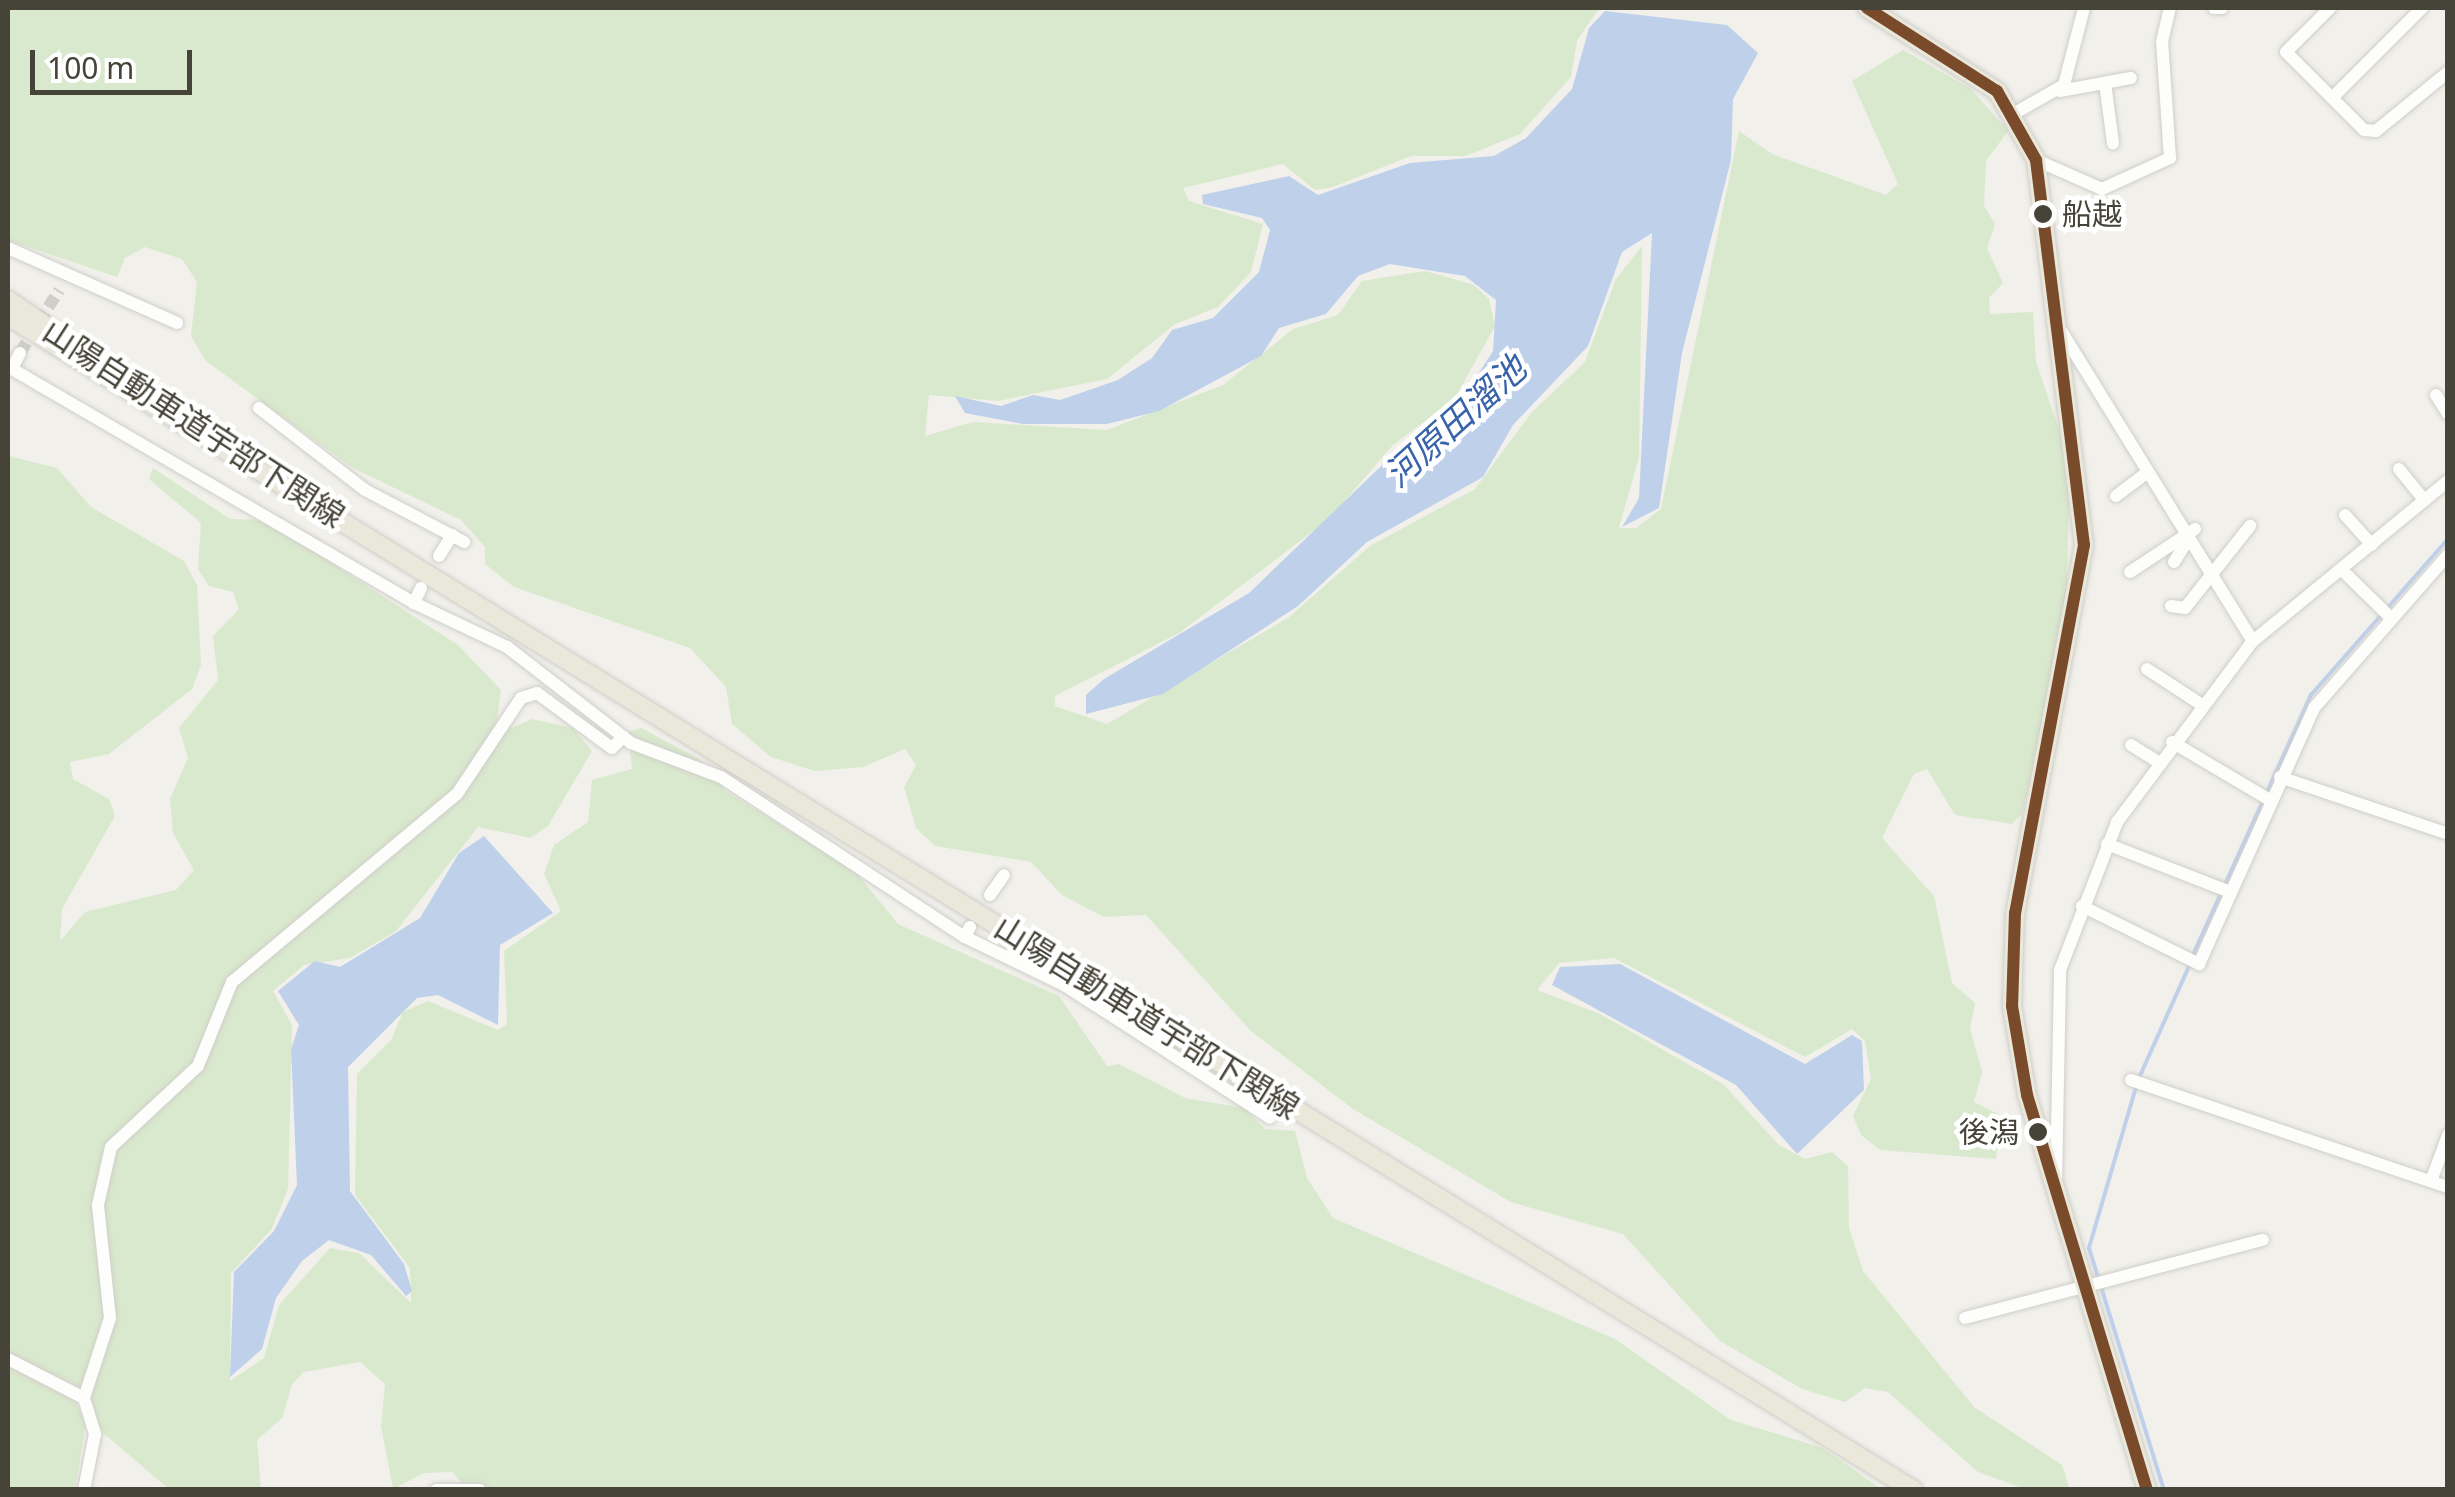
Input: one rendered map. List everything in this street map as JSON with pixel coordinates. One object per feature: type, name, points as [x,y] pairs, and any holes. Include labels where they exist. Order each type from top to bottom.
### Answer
[{"type":"highway","points":[[1866,8],[1975,71],[2015,114],[2036,160],[2055,321],[2078,439],[2084,545],[2025,848],[2010,979],[2020,1063],[2146,1490]]},
{"type":"highway","name":"山陽自動車道宇部下関線","points":[[8,300],[380,546]]},
{"type":"highway","name":"山陽自動車道宇部下関線","points":[[8,316],[1913,1490]]},
{"type":"street","points":[[2060,91],[2084,8]]},
{"type":"street","points":[[2036,160],[2102,189],[2170,158],[2162,42],[2170,8]]},
{"type":"street","points":[[2330,8],[2286,52],[2332,98],[2376,131],[2448,72]]},
{"type":"street","points":[[2332,98],[2422,8]]},
{"type":"street","points":[[2015,114],[2060,91],[2131,78]]},
{"type":"street","points":[[2105,83],[2113,144]]},
{"type":"street","points":[[8,248],[177,323]]},
{"type":"street","points":[[59,290],[66,274]]},
{"type":"street","points":[[2055,321],[2253,641]]},
{"type":"street","points":[[20,353],[10,368],[414,603],[507,647],[623,737],[721,777],[968,932],[1064,985],[1270,1118]]},
{"type":"street","points":[[2436,395],[2448,414]]},
{"type":"street","points":[[259,408],[365,490],[458,539],[439,556]]},
{"type":"street","points":[[2398,468],[2424,500]]},
{"type":"street","points":[[2116,496],[2146,473]]},
{"type":"street","points":[[2056,1186],[2060,970],[2107,844],[2157,761],[2253,641],[2448,481]]},
{"type":"street","points":[[2345,515],[2372,544]]},
{"type":"street","points":[[2171,606],[2185,608],[2250,526]]},
{"type":"street","points":[[2174,562],[2190,535]]},
{"type":"street","points":[[2130,572],[2190,535]]},
{"type":"street","points":[[2082,906],[2200,964],[2268,800],[2334,679],[2448,554]]},
{"type":"street","points":[[2343,571],[2390,617]]},
{"type":"street","points":[[414,603],[420,588]]},
{"type":"street","points":[[2147,669],[2202,705]]},
{"type":"street","points":[[84,1490],[95,1434],[84,1398],[110,1318],[98,1205],[111,1147],[198,1066],[232,982],[457,794],[521,698],[537,692],[612,748],[623,737]]},
{"type":"street","points":[[2172,742],[2268,800]]},
{"type":"street","points":[[2131,745],[2157,761]]},
{"type":"street","points":[[2280,777],[2448,834]]},
{"type":"street","points":[[2107,844],[2230,892]]},
{"type":"street","points":[[990,896],[1004,874]]},
{"type":"street","points":[[2131,1080],[2448,1187]]},
{"type":"street","points":[[2431,1181],[2448,1135]]},
{"type":"street","points":[[1965,1318],[2263,1240]]},
{"type":"street","points":[[8,1359],[84,1398]]},
{"type":"street","points":[[436,1490],[480,1490]]},
{"type":"green space","points":[[8,8],[1599,8],[1577,41],[1571,77],[1520,134],[1466,156],[1411,156],[1333,187],[1315,190],[1283,164],[1183,188],[1189,201],[1263,224],[1251,272],[1218,307],[1175,324],[1107,379],[998,401],[929,395],[925,436],[973,422],[1107,430],[1223,385],[1293,329],[1338,315],[1362,281],[1425,271],[1474,285],[1489,299],[1495,326],[1455,398],[1392,446],[1330,518],[1179,633],[1055,696],[1055,706],[1107,724],[1288,618],[1370,546],[1475,489],[1532,412],[1585,362],[1616,279],[1642,246],[1639,457],[1619,528],[1636,528],[1661,509],[1739,131],[1772,154],[1886,195],[1898,184],[1852,81],[1903,50],[1971,89],[2008,131],[1986,161],[1984,206],[1995,224],[1987,248],[2003,283],[1989,298],[1990,314],[2033,312],[2036,362],[2070,462],[2066,615],[2022,814],[2012,824],[1955,815],[1927,769],[1914,774],[1882,838],[1934,896],[1952,983],[1975,1003],[1970,1028],[1982,1072],[1974,1102],[2000,1115],[1996,1159],[1880,1150],[1861,1135],[1853,1116],[1871,1079],[1865,1041],[1852,1029],[1805,1057],[1614,958],[1559,963],[1537,990],[1600,1014],[1723,1084],[1779,1145],[1805,1159],[1832,1152],[1848,1166],[1849,1228],[1863,1271],[1974,1407],[2062,1465],[2070,1489],[2025,1489],[1978,1472],[1888,1392],[1865,1388],[1845,1402],[1802,1389],[1720,1341],[1623,1234],[1511,1202],[1353,1109],[1251,1031],[1146,915],[1104,917],[1062,895],[1031,862],[935,846],[916,828],[904,787],[916,765],[905,749],[863,767],[815,771],[771,757],[732,724],[726,687],[690,648],[514,587],[485,564],[485,547],[461,520],[353,468],[206,361],[191,336],[197,282],[182,259],[145,247],[125,258],[117,277],[8,240]]},
{"type":"green space","points":[[8,456],[57,468],[91,507],[184,561],[197,585],[201,665],[192,689],[109,754],[70,762],[73,779],[109,799],[115,816],[62,909],[60,941],[85,912],[176,890],[194,870],[173,833],[170,799],[188,758],[179,728],[218,680],[213,636],[239,609],[233,592],[209,586],[198,569],[201,523],[149,479],[153,468],[230,519],[265,520],[458,645],[501,690],[495,735],[532,719],[573,728],[592,751],[548,826],[530,838],[478,827],[396,931],[350,958],[304,965],[273,991],[292,1025],[288,1189],[271,1230],[231,1273],[230,1381],[264,1358],[279,1305],[330,1248],[359,1253],[411,1303],[410,1268],[355,1195],[357,1074],[391,1040],[403,1012],[428,1001],[498,1030],[507,1024],[504,951],[561,911],[544,874],[554,845],[588,822],[592,780],[632,769],[628,732],[641,728],[698,758],[727,792],[855,871],[898,924],[1059,996],[1107,1066],[1119,1064],[1185,1098],[1244,1108],[1265,1129],[1295,1131],[1307,1178],[1333,1218],[1615,1339],[1731,1420],[1823,1448],[1881,1489],[468,1490],[452,1472],[424,1473],[393,1489],[381,1426],[385,1384],[360,1362],[303,1372],[292,1385],[282,1418],[257,1440],[261,1489],[169,1489],[102,1432],[83,1389],[8,1354]]},
{"type":"green space","points":[[8,1366],[73,1398],[86,1422],[75,1489],[8,1489]]},
{"type":"water","name":"河原田溜池","points":[[1605,11],[1727,25],[1758,53],[1733,99],[1731,160],[1682,353],[1659,508],[1622,527],[1639,498],[1652,233],[1622,252],[1588,346],[1513,425],[1483,477],[1367,542],[1298,606],[1163,694],[1086,714],[1086,695],[1104,679],[1249,593],[1400,448],[1455,410],[1493,351],[1496,300],[1465,276],[1390,264],[1358,276],[1326,314],[1279,328],[1261,356],[1159,411],[1107,424],[1023,424],[965,413],[955,396],[1001,406],[1033,395],[1060,400],[1118,380],[1152,358],[1172,330],[1213,318],[1259,272],[1270,230],[1262,218],[1203,204],[1202,195],[1289,176],[1318,195],[1410,163],[1494,156],[1526,138],[1572,89],[1589,28]]},
{"type":"water","points":[[484,836],[553,913],[500,945],[498,1025],[438,995],[417,998],[348,1067],[350,1191],[404,1264],[412,1291],[406,1296],[371,1255],[329,1240],[302,1261],[276,1298],[262,1349],[230,1377],[234,1272],[274,1231],[297,1185],[291,1049],[299,1025],[278,991],[315,961],[340,967],[420,918],[459,853]]},
{"type":"water","points":[[1620,964],[1805,1064],[1852,1035],[1862,1041],[1864,1090],[1797,1154],[1736,1085],[1552,985],[1560,967]]},
{"type":"waterway","points":[[2193,955],[2311,695],[2448,539]]},
{"type":"waterway","points":[[2139,1078],[2190,964]]},
{"type":"waterway","points":[[2136,1087],[2089,1248],[2164,1490]]},
{"type":"tunnel","points":[[20,353],[59,290]]},
{"type":"transit line","points":[[1867,8],[1997,91],[2036,160],[2084,545],[2015,913],[2012,1006],[2027,1095],[2147,1490]]},
{"type":"place","name":"船越","points":[[2043,214]]},
{"type":"place","name":"後潟","points":[[2038,1132]]}]
